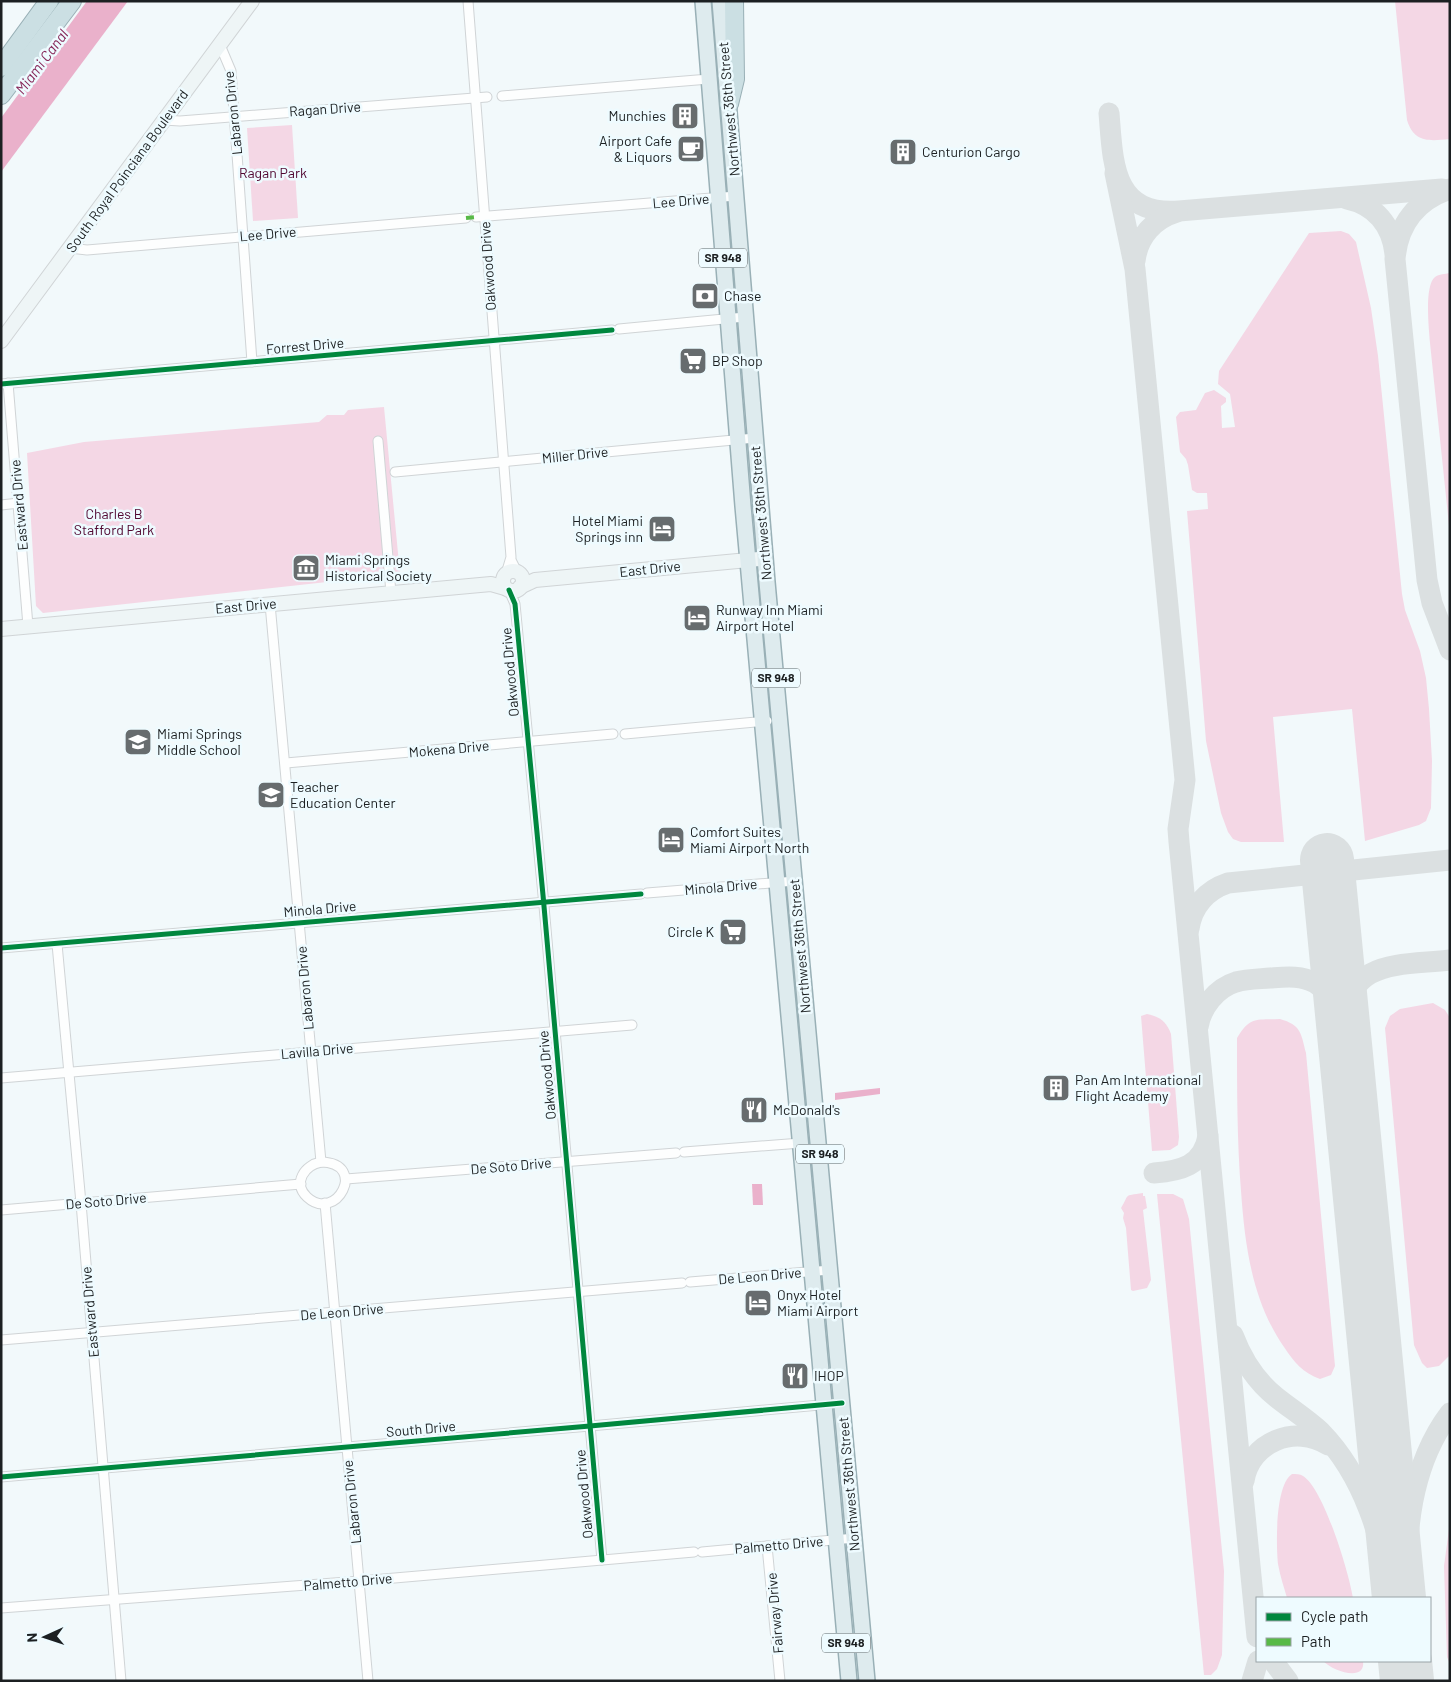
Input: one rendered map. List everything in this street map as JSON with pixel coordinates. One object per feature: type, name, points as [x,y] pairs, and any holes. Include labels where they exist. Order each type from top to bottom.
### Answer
[{"type":"highway","points":[[1,67],[50,1]]},
{"type":"highway","points":[[1,95],[72,1]]},
{"type":"highway","points":[[729,108],[735,79],[734,1]]},
{"type":"main road","name":"Northwest 36th Street","points":[[703,1],[737,440],[849,1681]]},
{"type":"main road","name":"Northwest 36th Street","points":[[720,1],[765,558],[867,1681]]},
{"type":"main road","points":[[709,79],[718,84],[724,93],[729,108]]},
{"type":"main road","points":[[791,1039],[809,1038]]},
{"type":"main road","points":[[800,1143],[810,1149],[814,1176],[823,1187]]},
{"type":"street","name":"South Royal Poinciana Boulevard","points":[[1,327],[242,1]]},
{"type":"street","name":"South Royal Poinciana Boulevard","points":[[1,341],[252,1]]},
{"type":"street","name":"Oakwood Drive","points":[[468,1],[476,97],[480,217],[493,341],[602,1560]]},
{"type":"street","name":"Labaron Drive","points":[[220,45],[231,71],[252,362]]},
{"type":"street","points":[[502,96],[709,79]]},
{"type":"street","name":"Ragan Drive","points":[[164,120],[180,121],[234,115],[487,96]]},
{"type":"street","name":"Lee Drive","points":[[480,217],[736,196]]},
{"type":"street","name":"Lee Drive","points":[[70,248],[87,250],[466,218]]},
{"type":"street","name":"Forrest Drive","points":[[5,384],[745,317]]},
{"type":"street","name":"Eastward Drive","points":[[5,384],[19,503],[28,626]]},
{"type":"street","name":"Miller Drive","points":[[395,472],[755,438]]},
{"type":"street","points":[[378,441],[391,593]]},
{"type":"street","points":[[1,505],[19,503]]},
{"type":"street","name":"East Drive","points":[[1,629],[765,558]]},
{"type":"street","name":"Labaron Drive","points":[[270,604],[321,1162]]},
{"type":"street","points":[[625,734],[780,719]]},
{"type":"street","name":"Mokena Drive","points":[[286,763],[613,734]]},
{"type":"street","name":"Minola Drive","points":[[1,948],[795,881]]},
{"type":"street","name":"Eastward Drive","points":[[57,944],[81,1203],[121,1681]]},
{"type":"street","name":"Lavilla Drive","points":[[1,1078],[632,1025]]},
{"type":"street","name":"De Soto Drive","points":[[346,1179],[800,1143]]},
{"type":"street","points":[[321,1162],[340,1168],[346,1179],[345,1186],[340,1195],[336,1199],[325,1203],[310,1199],[304,1193],[301,1184],[301,1178],[307,1169],[321,1162]]},
{"type":"street","name":"De Soto Drive","points":[[1,1210],[301,1184]]},
{"type":"street","name":"Labaron Drive","points":[[325,1203],[368,1681]]},
{"type":"street","name":"De Leon Drive","points":[[1,1340],[830,1270]]},
{"type":"street","name":"South Drive","points":[[1,1477],[842,1403]]},
{"type":"street","name":"Palmetto Drive","points":[[1,1608],[360,1581],[854,1538]]},
{"type":"street","name":"Fairway Drive","points":[[767,1546],[780,1681]]},
{"type":"green space","points":[[1395,1],[1450,1],[1450,139],[1423,139],[1418,137],[1410,128],[1407,120]]},
{"type":"green space","name":"Ragan Park","points":[[292,125],[298,218],[253,221],[247,128]]},
{"type":"green space","points":[[1341,231],[1349,234],[1356,242],[1371,308],[1378,356],[1402,594],[1405,610],[1420,651],[1426,678],[1432,761],[1431,808],[1426,821],[1419,825],[1365,841],[1352,709],[1273,717],[1284,842],[1241,842],[1233,839],[1228,832],[1221,813],[1206,741],[1187,511],[1208,509],[1207,493],[1197,493],[1192,490],[1188,465],[1180,452],[1176,417],[1180,412],[1196,410],[1205,393],[1214,390],[1226,398],[1226,402],[1221,406],[1222,428],[1235,427],[1230,394],[1218,384],[1219,371],[1309,233]]},
{"type":"green space","points":[[1450,273],[1450,535],[1430,343],[1428,298],[1429,289],[1435,277]]},
{"type":"green space","name":"Charles B Stafford Park","points":[[384,407],[400,574],[43,613],[36,606],[27,453],[84,442],[319,422],[327,415],[344,415],[348,410]]},
{"type":"green space","points":[[1433,1003],[1445,1010],[1450,1018],[1450,1355],[1439,1366],[1427,1368],[1422,1363],[1414,1345],[1385,1028],[1390,1016],[1400,1009]]},
{"type":"green space","points":[[1147,1014],[1162,1020],[1171,1034],[1179,1137],[1178,1145],[1170,1150],[1152,1151],[1141,1016]]},
{"type":"green space","points":[[1280,1019],[1296,1027],[1303,1040],[1306,1053],[1335,1366],[1331,1375],[1320,1379],[1309,1374],[1295,1362],[1273,1329],[1257,1292],[1245,1232],[1239,1153],[1237,1038],[1246,1026],[1254,1021]]},
{"type":"green space","points":[[1143,1193],[1147,1208],[1143,1210],[1151,1280],[1147,1288],[1133,1291],[1131,1290],[1124,1213],[1121,1208],[1128,1196]]},
{"type":"green space","points":[[1157,1194],[1173,1194],[1183,1199],[1189,1219],[1224,1571],[1222,1655],[1217,1669],[1211,1675],[1204,1675]]},
{"type":"green space","points":[[1292,1474],[1303,1476],[1311,1484],[1319,1497],[1341,1552],[1353,1597],[1287,1597],[1278,1564],[1277,1543],[1280,1502],[1286,1480]]},
{"type":"green space","points":[[1450,1522],[1450,1664],[1447,1657],[1444,1566]]},
{"type":"green space","points":[[1324,1662],[1363,1662],[1363,1667],[1355,1673],[1334,1669]]},
{"type":"shaded area","points":[[87,1],[128,1],[1,172],[1,118]]},
{"type":"shaded area","points":[[880,1088],[880,1094],[835,1100],[835,1093]]},
{"type":"shaded area","points":[[752,1184],[762,1184],[763,1205],[753,1205]]},
{"type":"taxiway","points":[[1109,113],[1112,150],[1120,182],[1128,195],[1140,205],[1157,210],[1179,211],[1442,189]]},
{"type":"taxiway","points":[[1115,173],[1135,269],[1185,780],[1178,829],[1179,842],[1256,1627]]},
{"type":"taxiway","points":[[1450,189],[1428,200],[1411,215],[1400,235],[1395,259],[1427,580],[1432,603],[1450,650]]},
{"type":"taxiway","points":[[1347,199],[1374,211],[1386,225],[1395,254]]},
{"type":"taxiway","points":[[1135,261],[1140,244],[1148,230],[1161,219],[1177,212]]},
{"type":"taxiway","points":[[1189,929],[1193,913],[1202,900],[1213,890],[1228,883],[1450,860]]},
{"type":"taxiway","points":[[1344,1026],[1347,1004],[1355,988],[1365,977],[1379,970],[1395,966],[1450,960]]},
{"type":"taxiway","points":[[1198,1027],[1206,1006],[1216,994],[1229,985],[1249,980],[1293,977],[1310,980],[1326,992],[1337,1010],[1343,1031]]},
{"type":"taxiway","points":[[1154,1173],[1173,1171],[1189,1165],[1201,1154],[1208,1136]]},
{"type":"taxiway","points":[[1233,1335],[1245,1361],[1262,1384],[1321,1432],[1349,1468],[1369,1509],[1383,1553],[1392,1597]]},
{"type":"taxiway","points":[[1407,1597],[1409,1525],[1418,1478],[1426,1455],[1450,1413]]},
{"type":"taxiway","points":[[1244,1481],[1248,1467],[1255,1456],[1276,1440],[1302,1436],[1328,1445]]},
{"type":"taxiway","points":[[1252,1681],[1258,1662]]},
{"type":"taxiway","points":[[1274,1662],[1288,1681]]},
{"type":"taxiway","points":[[1403,1662],[1406,1681]]},
{"type":"runway","points":[[1327,860],[1399,1597]]},
{"type":"runway","points":[[1405,1662],[1407,1681]]},
{"type":"marked path","points":[[466,218],[476,217]]},
{"type":"cycle path","points":[[1,384],[612,330]]},
{"type":"cycle path","points":[[509,590],[515,604],[543,895],[602,1560]]},
{"type":"cycle path","points":[[1,948],[641,894]]},
{"type":"cycle path","points":[[1,1477],[842,1403]]},
{"type":"place","name":"Munchies","points":[[685,116]]},
{"type":"place","name":"Airport Cafe & Liquors","points":[[691,149]]},
{"type":"place","name":"Centurion Cargo","points":[[903,152]]},
{"type":"place","name":"Chase","points":[[705,296]]},
{"type":"place","name":"BP Shop","points":[[693,361]]},
{"type":"place","name":"Hotel Miami Springs inn","points":[[662,529]]},
{"type":"place","name":"Miami Springs Historical Society","points":[[306,568]]},
{"type":"place","name":"Runway Inn Miami Airport Hotel","points":[[697,618]]},
{"type":"place","name":"Miami Springs Middle School","points":[[138,742]]},
{"type":"place","name":"Teacher Education Center","points":[[271,795]]},
{"type":"place","name":"Comfort Suites Miami Airport North","points":[[671,840]]},
{"type":"place","name":"Circle K","points":[[733,932]]},
{"type":"place","name":"Pan Am International Flight Academy","points":[[1056,1088]]},
{"type":"place","name":"McDonald's","points":[[754,1110]]},
{"type":"place","name":"Onyx Hotel Miami Airport","points":[[758,1303]]},
{"type":"place","name":"IHOP","points":[[795,1376]]},
{"type":"water label","name":"Miami Canal","points":[[42,62]]}]
